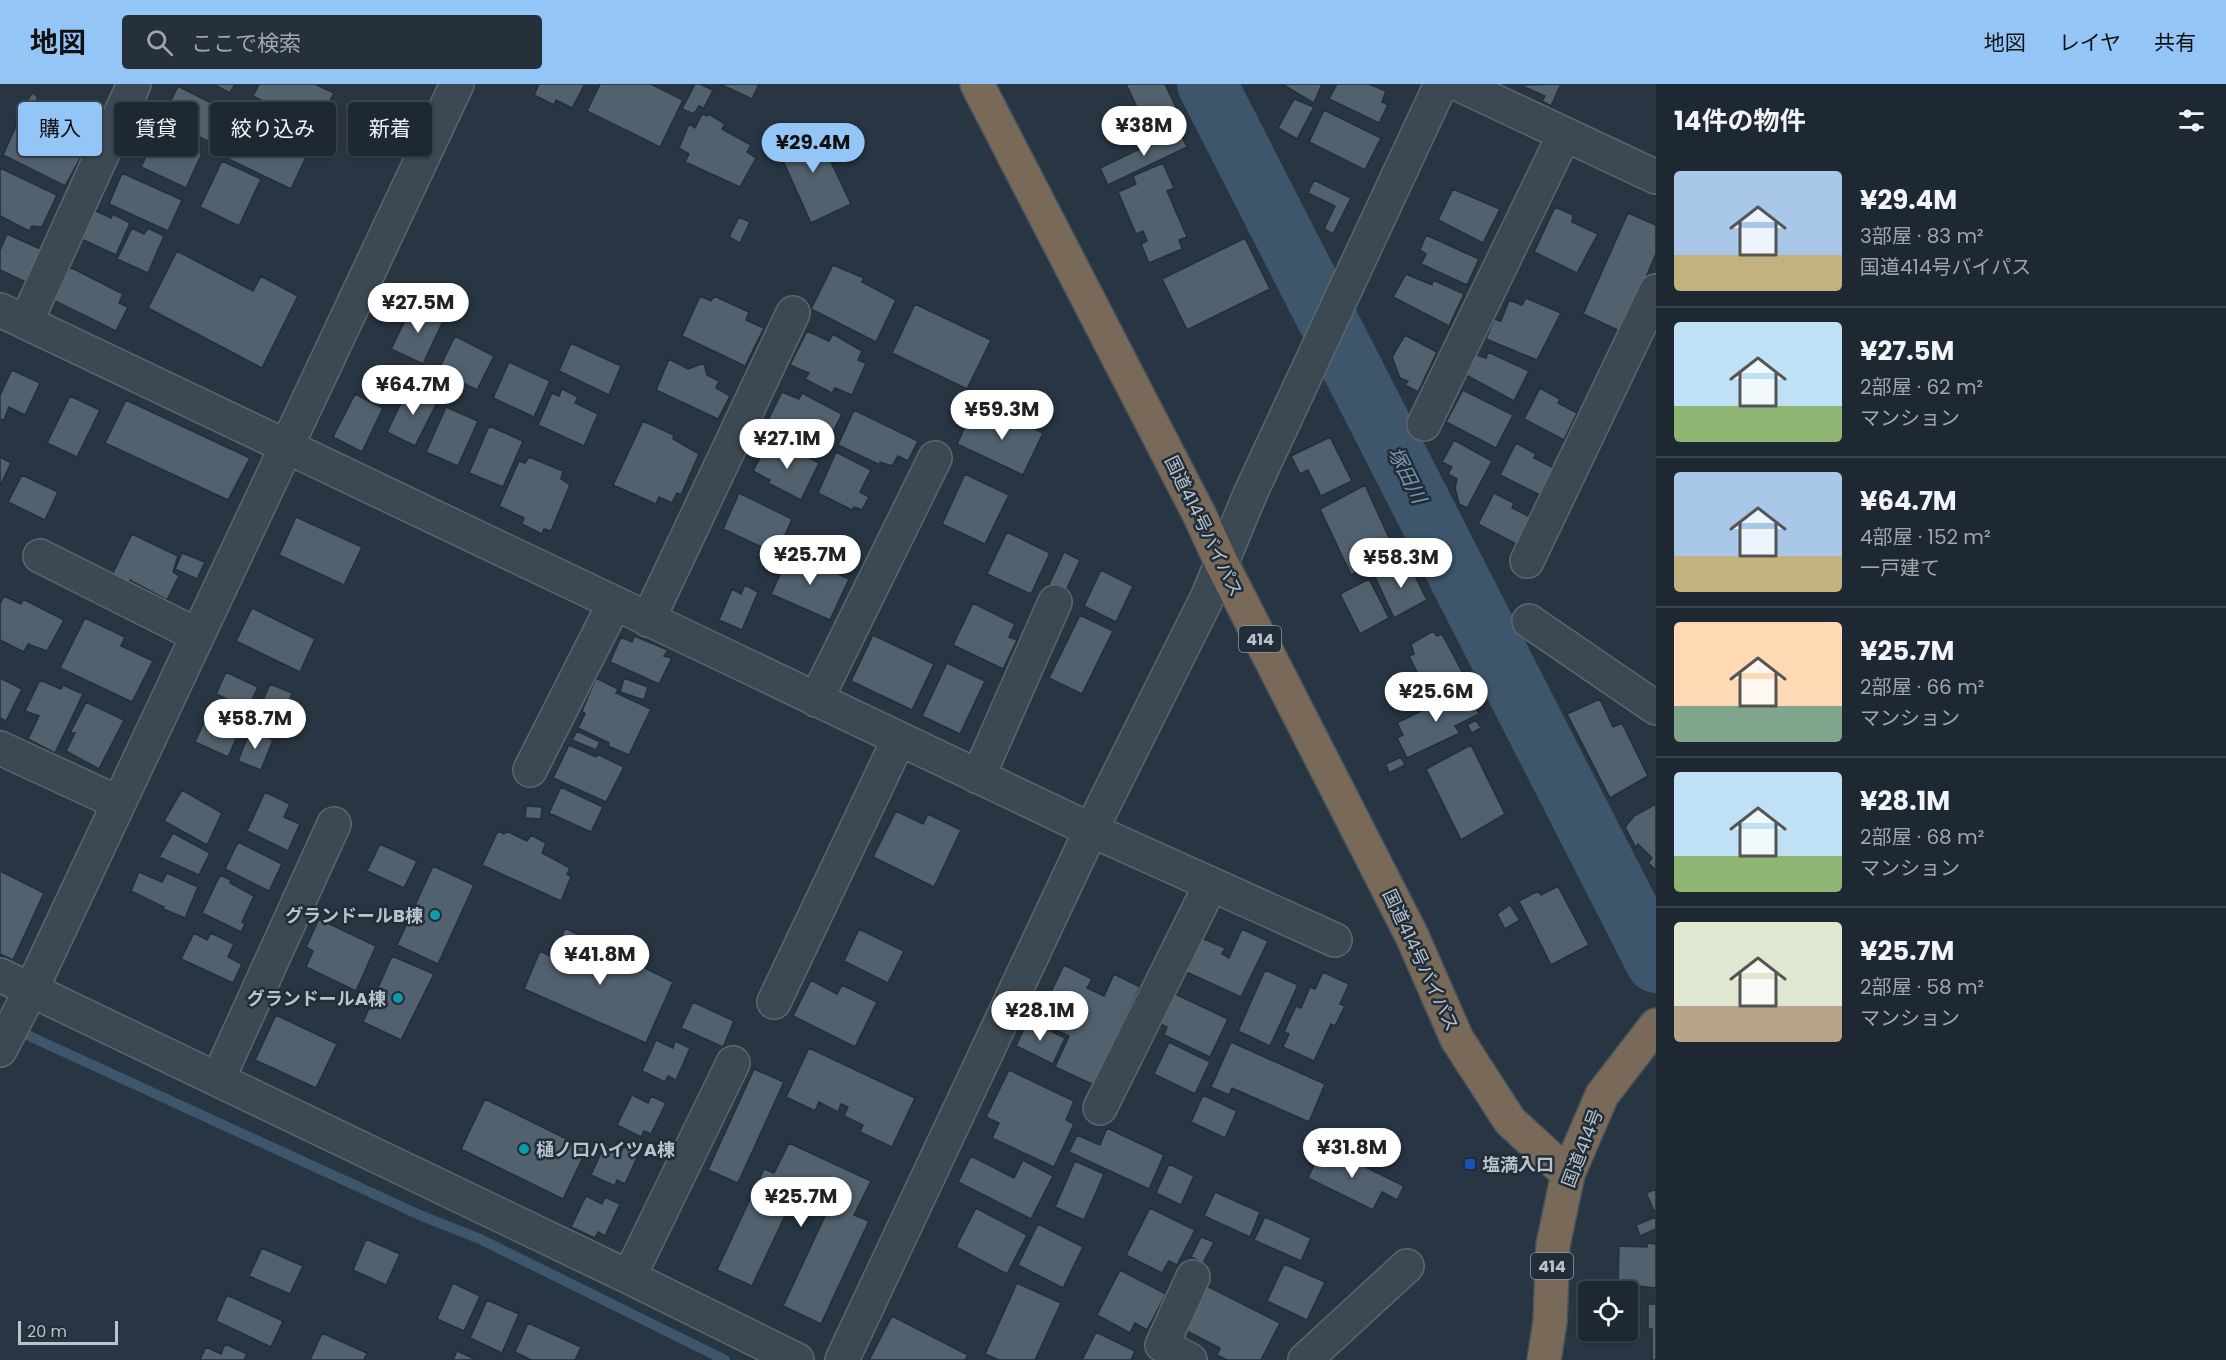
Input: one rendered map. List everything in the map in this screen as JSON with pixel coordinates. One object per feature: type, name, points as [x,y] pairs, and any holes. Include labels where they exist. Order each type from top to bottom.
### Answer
[{"type":"highway","name":"国道414号バイパス","points":[[977,84],[1199,514],[1222,564],[1412,936],[1457,1039],[1510,1121],[1568,1174]]},
{"type":"highway","name":"国道414号","points":[[1544,1360],[1550,1322],[1553,1245],[1568,1174],[1602,1095],[1656,1025]]},
{"type":"street","points":[[134,84],[13,316],[978,777],[1335,940]]},
{"type":"street","points":[[0,1050],[457,84]]},
{"type":"street","points":[[842,1360],[1091,830],[1222,564],[1251,492],[1441,84]]},
{"type":"street","points":[[1458,84],[1656,177]]},
{"type":"street","points":[[1424,424],[1564,135]]},
{"type":"street","points":[[1527,561],[1656,291]]},
{"type":"street","points":[[648,620],[793,313]]},
{"type":"street","points":[[816,700],[936,458]]},
{"type":"street","points":[[40,556],[197,635]]},
{"type":"street","points":[[978,777],[1055,602]]},
{"type":"street","points":[[530,770],[614,604]]},
{"type":"street","points":[[1529,621],[1656,708]]},
{"type":"street","points":[[774,1002],[899,739]]},
{"type":"street","points":[[0,748],[118,803]]},
{"type":"street","points":[[218,1079],[334,824]]},
{"type":"street","points":[[1100,1108],[1211,884]]},
{"type":"street","points":[[0,975],[26,999],[218,1079],[797,1360]]},
{"type":"street","points":[[629,1277],[733,1063]]},
{"type":"street","points":[[1305,1360],[1407,1266]]},
{"type":"street","points":[[1190,1360],[1162,1345],[1193,1277]]},
{"type":"building","points":[[213,84],[235,84],[230,93]]},
{"type":"building","points":[[259,84],[315,84],[334,93],[329,102],[264,102],[253,96]]},
{"type":"building","points":[[539,84],[585,84],[572,108],[556,100],[554,105],[534,95]]},
{"type":"building","points":[[600,84],[651,84],[683,100],[660,147],[587,111]]},
{"type":"building","points":[[695,84],[713,90],[704,108],[699,106],[694,114],[682,109]]},
{"type":"building","points":[[720,84],[759,84],[752,99]]},
{"type":"building","points":[[1126,84],[1165,84],[1181,118],[1149,133]]},
{"type":"building","points":[[1282,84],[1322,84],[1314,103]]},
{"type":"building","points":[[1337,84],[1369,84],[1386,91],[1382,102],[1388,105],[1379,123],[1329,99]]},
{"type":"building","points":[[1561,84],[1551,106],[1542,101],[1545,96],[1520,85]]},
{"type":"building","points":[[178,86],[210,102],[210,142],[198,136],[198,102],[170,102]]},
{"type":"building","points":[[32,93],[38,97],[35,102],[26,102]]},
{"type":"building","points":[[1294,99],[1314,107],[1297,139],[1278,128]]},
{"type":"building","points":[[1324,110],[1381,138],[1365,170],[1309,142]]},
{"type":"building","points":[[702,114],[707,116],[709,114],[725,124],[722,129],[751,145],[747,152],[756,158],[740,187],[685,162],[689,154],[679,148],[689,124],[695,128]]},
{"type":"building","points":[[18,122],[18,156],[81,157],[65,186],[3,155]]},
{"type":"building","points":[[813,124],[851,204],[811,223],[775,143]]},
{"type":"building","points":[[1179,130],[1187,147],[1108,185],[1100,168]]},
{"type":"building","points":[[198,151],[202,153],[186,188],[141,167],[146,156],[198,156]]},
{"type":"building","points":[[222,156],[306,156],[291,189]]},
{"type":"building","points":[[222,161],[261,179],[239,226],[200,207]]},
{"type":"building","points":[[1163,163],[1174,188],[1167,191],[1187,237],[1179,240],[1182,249],[1149,263],[1141,244],[1147,241],[1143,231],[1136,234],[1118,192],[1136,184],[1133,176]]},
{"type":"building","points":[[0,168],[57,195],[42,227],[32,226],[29,231],[0,216]]},
{"type":"building","points":[[122,173],[182,200],[168,231],[109,204]]},
{"type":"building","points":[[1314,180],[1351,198],[1333,234],[1324,229],[1335,206],[1308,193]]},
{"type":"building","points":[[1453,189],[1500,209],[1483,243],[1438,220]]},
{"type":"building","points":[[1555,207],[1573,215],[1572,222],[1598,234],[1577,273],[1534,252]]},
{"type":"building","points":[[94,210],[111,218],[113,214],[130,223],[116,255],[79,238]]},
{"type":"building","points":[[1628,213],[1656,225],[1656,254],[1622,332],[1583,314]]},
{"type":"building","points":[[739,217],[750,222],[740,243],[729,237]]},
{"type":"building","points":[[132,228],[144,234],[148,228],[164,236],[148,273],[117,259]]},
{"type":"building","points":[[7,234],[45,251],[30,284],[0,270],[0,250]]},
{"type":"building","points":[[1426,235],[1479,259],[1467,285],[1421,264],[1426,254],[1420,250]]},
{"type":"building","points":[[1245,238],[1270,289],[1187,330],[1162,279]]},
{"type":"building","points":[[177,251],[253,291],[261,276],[298,296],[262,368],[148,308]]},
{"type":"building","points":[[833,265],[864,278],[862,282],[896,300],[876,342],[811,309]]},
{"type":"building","points":[[70,267],[123,294],[119,303],[128,307],[116,331],[49,298],[56,284],[61,286]]},
{"type":"building","points":[[1406,274],[1432,285],[1433,280],[1464,294],[1449,326],[1393,297]]},
{"type":"building","points":[[700,296],[711,301],[714,296],[749,312],[746,320],[764,328],[745,366],[682,336]]},
{"type":"building","points":[[1526,298],[1561,313],[1537,360],[1486,339],[1494,319],[1501,321],[1509,300],[1522,305]]},
{"type":"building","points":[[413,304],[444,319],[423,364],[391,349]]},
{"type":"building","points":[[915,304],[991,340],[967,389],[892,353]]},
{"type":"building","points":[[807,331],[829,341],[833,334],[862,351],[858,360],[866,363],[852,395],[835,388],[832,393],[805,379],[809,373],[790,365]]},
{"type":"building","points":[[1405,335],[1437,352],[1418,392],[1405,385],[1408,381],[1400,378],[1392,357]]},
{"type":"building","points":[[455,336],[494,356],[477,390],[438,371]]},
{"type":"building","points":[[571,343],[621,366],[609,395],[559,371]]},
{"type":"building","points":[[1488,352],[1529,371],[1514,401],[1466,375],[1474,354],[1486,358]]},
{"type":"building","points":[[669,359],[688,369],[704,363],[707,375],[719,381],[716,388],[730,396],[718,419],[656,390]]},
{"type":"building","points":[[509,362],[550,381],[534,417],[493,398]]},
{"type":"building","points":[[12,370],[40,383],[25,415],[9,407],[4,420],[0,419],[0,395]]},
{"type":"building","points":[[423,388],[440,397],[415,446],[387,432],[408,389],[419,395]]},
{"type":"building","points":[[1540,388],[1560,399],[1558,403],[1577,413],[1564,440],[1524,419]]},
{"type":"building","points":[[562,389],[578,397],[575,403],[598,414],[584,446],[538,425],[552,393],[559,396]]},
{"type":"building","points":[[1463,390],[1513,415],[1496,448],[1446,422]]},
{"type":"building","points":[[782,392],[799,399],[802,393],[842,414],[823,451],[766,424]]},
{"type":"building","points":[[355,394],[383,408],[362,452],[333,437]]},
{"type":"building","points":[[70,396],[100,410],[77,457],[47,443]]},
{"type":"building","points":[[126,400],[250,458],[228,500],[105,443]]},
{"type":"building","points":[[446,407],[478,421],[458,466],[426,452]]},
{"type":"building","points":[[992,409],[1043,433],[1023,475],[957,444],[970,416],[985,424]]},
{"type":"building","points":[[854,410],[918,441],[908,461],[898,456],[892,466],[880,462],[880,465],[838,445]]},
{"type":"building","points":[[643,421],[674,435],[673,439],[699,454],[681,495],[677,493],[672,503],[659,497],[656,504],[613,485]]},
{"type":"building","points":[[489,426],[523,441],[503,487],[469,473]]},
{"type":"building","points":[[1330,437],[1352,481],[1321,496],[1308,470],[1300,474],[1291,456]]},
{"type":"building","points":[[1454,440],[1492,461],[1467,508],[1459,504],[1455,488],[1457,479],[1448,474],[1452,467],[1442,462]]},
{"type":"building","points":[[768,443],[780,450],[783,444],[819,463],[801,500],[768,483],[770,480],[753,471]]},
{"type":"building","points":[[1516,443],[1536,454],[1534,458],[1554,468],[1540,495],[1500,475]]},
{"type":"building","points":[[836,452],[871,470],[860,492],[869,497],[862,510],[854,507],[852,510],[818,493]]},
{"type":"building","points":[[0,457],[11,463],[0,486]]},
{"type":"building","points":[[529,457],[563,471],[561,479],[570,485],[551,531],[544,529],[542,534],[522,524],[524,518],[499,506],[519,461],[525,463]]},
{"type":"building","points":[[965,474],[1009,495],[985,544],[942,524]]},
{"type":"building","points":[[22,475],[58,492],[45,520],[8,502]]},
{"type":"building","points":[[1365,485],[1396,553],[1351,575],[1320,509]]},
{"type":"building","points":[[739,493],[792,519],[777,554],[723,529]]},
{"type":"building","points":[[1494,493],[1514,503],[1512,508],[1532,518],[1518,545],[1478,524]]},
{"type":"building","points":[[296,517],[362,547],[344,585],[279,555]]},
{"type":"building","points":[[1007,532],[1050,553],[1031,594],[987,574]]},
{"type":"building","points":[[132,534],[178,556],[173,572],[179,576],[167,600],[130,580],[129,584],[112,575]]},
{"type":"building","points":[[791,551],[849,579],[830,620],[771,594]]},
{"type":"building","points":[[1064,552],[1080,560],[1063,597],[1047,589]]},
{"type":"building","points":[[182,553],[205,562],[197,579],[175,569]]},
{"type":"building","points":[[1408,562],[1427,600],[1394,618],[1375,577]]},
{"type":"building","points":[[1101,570],[1133,586],[1116,622],[1084,606]]},
{"type":"building","points":[[1369,579],[1389,618],[1360,634],[1340,594]]},
{"type":"building","points":[[745,585],[758,592],[742,630],[719,620],[732,589],[741,594]]},
{"type":"building","points":[[4,596],[21,604],[23,599],[64,620],[47,651],[28,644],[24,652],[0,640],[0,604]]},
{"type":"building","points":[[973,603],[1015,624],[1009,637],[1017,640],[1003,669],[953,645]]},
{"type":"building","points":[[252,608],[315,639],[300,672],[236,641]]},
{"type":"building","points":[[1080,615],[1113,631],[1082,694],[1049,678]]},
{"type":"building","points":[[85,618],[125,637],[121,646],[153,661],[132,702],[60,668]]},
{"type":"building","points":[[1433,631],[1437,636],[1442,634],[1466,679],[1430,698],[1409,656],[1414,654],[1411,644]]},
{"type":"building","points":[[873,635],[934,664],[912,710],[851,681]]},
{"type":"building","points":[[634,636],[668,650],[664,656],[672,658],[659,684],[610,662],[621,637],[632,642]]},
{"type":"building","points":[[947,663],[985,681],[960,734],[922,716]]},
{"type":"building","points":[[226,672],[258,687],[248,709],[216,694]]},
{"type":"building","points":[[0,678],[22,689],[6,721],[0,718]]},
{"type":"building","points":[[596,678],[618,689],[616,693],[651,709],[629,755],[608,746],[609,743],[578,728],[585,714],[582,711]]},
{"type":"building","points":[[624,678],[648,687],[644,700],[620,692]]},
{"type":"building","points":[[40,680],[61,689],[63,685],[83,694],[55,753],[28,739],[39,716],[25,711]]},
{"type":"building","points":[[270,684],[292,693],[280,724],[257,714]]},
{"type":"building","points":[[1467,688],[1479,714],[1455,726],[1460,733],[1407,758],[1397,738],[1403,735],[1397,723]]},
{"type":"building","points":[[1600,699],[1613,727],[1622,723],[1648,776],[1610,798],[1567,714]]},
{"type":"building","points":[[86,702],[124,720],[99,769],[66,751],[75,733],[70,733]]},
{"type":"building","points":[[205,720],[238,735],[228,757],[195,742]]},
{"type":"building","points":[[1476,720],[1481,728],[1472,733],[1467,725]]},
{"type":"building","points":[[250,731],[273,740],[261,770],[238,761]]},
{"type":"building","points":[[577,731],[600,742],[596,750],[572,740]]},
{"type":"building","points":[[569,745],[596,757],[597,754],[624,767],[606,802],[553,778]]},
{"type":"building","points":[[1471,745],[1505,814],[1461,840],[1426,769]]},
{"type":"building","points":[[1401,757],[1405,765],[1389,773],[1386,764]]},
{"type":"building","points":[[561,787],[603,807],[591,832],[549,813]]},
{"type":"building","points":[[182,790],[222,813],[207,845],[164,821]]},
{"type":"building","points":[[265,792],[290,804],[284,817],[300,824],[288,851],[247,831]]},
{"type":"building","points":[[1656,804],[1656,870],[1648,863],[1652,858],[1638,844],[1636,848],[1625,827],[1634,816]]},
{"type":"building","points":[[526,806],[542,807],[541,819],[525,818]]},
{"type":"building","points":[[896,811],[923,824],[928,814],[961,830],[934,887],[873,857]]},
{"type":"building","points":[[498,831],[504,834],[506,831],[527,841],[531,835],[546,843],[542,853],[570,868],[567,874],[571,877],[561,901],[482,865]]},
{"type":"building","points":[[173,833],[210,853],[199,875],[159,857]]},
{"type":"building","points":[[238,842],[282,864],[269,891],[225,869]]},
{"type":"building","points":[[380,844],[417,861],[404,888],[367,871]]},
{"type":"building","name":"グランドールB棟","points":[[433,866],[474,885],[438,964],[397,945]]},
{"type":"building","points":[[0,871],[44,893],[13,960],[0,954]]},
{"type":"building","points":[[139,872],[162,882],[167,873],[198,887],[185,918],[131,891]]},
{"type":"building","points":[[220,875],[254,896],[242,922],[245,924],[241,932],[202,913]]},
{"type":"building","points":[[1558,886],[1589,945],[1551,965],[1519,901],[1538,891],[1541,895]]},
{"type":"building","points":[[1510,905],[1520,920],[1505,929],[1497,914]]},
{"type":"building","points":[[319,919],[376,946],[356,991],[306,967],[313,951],[306,947]]},
{"type":"building","points":[[565,928],[673,982],[646,1043],[524,989],[540,951],[554,958]]},
{"type":"building","points":[[859,929],[904,951],[888,983],[844,961]]},
{"type":"building","points":[[1242,929],[1268,941],[1241,997],[1182,970],[1197,936],[1225,948],[1222,954],[1229,958]]},
{"type":"building","points":[[194,933],[207,940],[211,933],[234,944],[228,957],[242,964],[233,983],[181,959]]},
{"type":"building","name":"グランドールA棟","points":[[392,956],[434,974],[401,1040],[363,1022]]},
{"type":"building","points":[[1064,965],[1092,979],[1087,988],[1104,996],[1114,974],[1140,987],[1094,1085],[1055,1067],[1069,1036],[1037,1021]]},
{"type":"building","points":[[1265,970],[1298,985],[1270,1046],[1238,1031]]},
{"type":"building","points":[[1323,972],[1349,984],[1340,1004],[1345,1006],[1335,1026],[1331,1024],[1314,1061],[1283,1047],[1289,1034],[1284,1032],[1296,1006],[1301,1008],[1310,987],[1315,989]]},
{"type":"building","points":[[811,980],[837,994],[842,985],[877,1002],[855,1047],[793,1016]]},
{"type":"building","points":[[1171,992],[1228,1019],[1210,1057],[1164,1035],[1167,1027],[1157,1022]]},
{"type":"building","points":[[693,1002],[734,1021],[723,1047],[681,1028]]},
{"type":"building","points":[[276,1015],[337,1044],[316,1088],[255,1060]]},
{"type":"building","points":[[1028,1020],[1065,1038],[1053,1064],[1016,1046]]},
{"type":"building","points":[[656,1040],[673,1048],[675,1041],[690,1048],[676,1080],[668,1076],[665,1082],[642,1071]]},
{"type":"building","points":[[1169,1042],[1210,1062],[1195,1094],[1154,1074]]},
{"type":"building","points":[[1231,1042],[1325,1084],[1309,1122],[1232,1088],[1229,1095],[1211,1087]]},
{"type":"building","points":[[809,1048],[915,1098],[892,1147],[860,1132],[863,1125],[844,1116],[848,1107],[841,1104],[838,1112],[819,1102],[815,1111],[786,1097]]},
{"type":"building","points":[[754,1069],[784,1082],[738,1183],[708,1170]]},
{"type":"building","points":[[1009,1070],[1074,1101],[1066,1120],[1074,1124],[1054,1167],[992,1138],[999,1123],[986,1117]]},
{"type":"building","points":[[632,1095],[648,1103],[651,1096],[666,1103],[651,1134],[644,1131],[641,1137],[617,1125]]},
{"type":"building","points":[[1203,1095],[1237,1111],[1225,1138],[1191,1122]]},
{"type":"building","name":"樋ノ口ハイツA棟","points":[[485,1099],[587,1149],[563,1199],[461,1149]]},
{"type":"building","points":[[1107,1128],[1164,1155],[1149,1189],[1069,1152],[1077,1135],[1100,1145]]},
{"type":"building","points":[[789,1143],[871,1181],[854,1215],[869,1221],[821,1324],[783,1306],[831,1203],[798,1188],[752,1286],[717,1270],[764,1169],[774,1173]]},
{"type":"building","points":[[605,1144],[621,1152],[624,1146],[639,1153],[625,1184],[617,1180],[615,1186],[591,1175]]},
{"type":"building","points":[[1323,1146],[1404,1186],[1397,1200],[1382,1192],[1373,1210],[1308,1178]]},
{"type":"building","points":[[971,1156],[1014,1178],[1023,1160],[1053,1176],[1031,1219],[958,1182]]},
{"type":"building","points":[[1075,1161],[1104,1174],[1084,1220],[1055,1207]]},
{"type":"building","points":[[1169,1164],[1194,1176],[1181,1205],[1156,1193]]},
{"type":"building","points":[[1656,1189],[1656,1211],[1654,1211],[1646,1193]]},
{"type":"building","points":[[1215,1192],[1260,1212],[1250,1237],[1204,1216]]},
{"type":"building","points":[[586,1196],[602,1204],[605,1197],[620,1204],[605,1236],[598,1232],[595,1238],[571,1227]]},
{"type":"building","points":[[976,1208],[1027,1235],[1007,1274],[956,1247]]},
{"type":"building","points":[[1150,1208],[1195,1230],[1177,1265],[1169,1261],[1162,1273],[1126,1255]]},
{"type":"building","points":[[1265,1217],[1311,1238],[1301,1261],[1254,1240]]},
{"type":"building","points":[[1656,1217],[1656,1229],[1640,1236],[1636,1225]]},
{"type":"building","points":[[1038,1224],[1083,1247],[1063,1288],[1018,1265]]},
{"type":"building","points":[[1201,1237],[1214,1242],[1203,1263],[1191,1257]]},
{"type":"building","points":[[366,1239],[400,1254],[386,1285],[353,1270]]},
{"type":"building","points":[[1647,1243],[1656,1244],[1656,1288],[1638,1286],[1638,1281],[1618,1281],[1619,1246],[1647,1247]]},
{"type":"building","points":[[262,1248],[303,1266],[290,1294],[249,1276]]},
{"type":"building","points":[[1284,1264],[1325,1282],[1307,1320],[1267,1301]]},
{"type":"building","points":[[1120,1270],[1166,1294],[1147,1330],[1135,1323],[1130,1333],[1097,1315]]},
{"type":"building","points":[[453,1283],[480,1296],[464,1331],[437,1319]]},
{"type":"building","points":[[1017,1283],[1061,1303],[1035,1360],[999,1360],[985,1354]]},
{"type":"building","points":[[1203,1284],[1280,1323],[1261,1360],[1227,1360],[1217,1355],[1220,1348],[1181,1328]]},
{"type":"building","points":[[227,1295],[283,1321],[271,1347],[216,1321]]},
{"type":"building","points":[[487,1300],[519,1314],[502,1353],[470,1338]]},
{"type":"building","points":[[1648,1304],[1656,1304],[1656,1360],[1652,1360],[1652,1329],[1648,1329]]},
{"type":"building","points":[[892,1316],[968,1355],[965,1360],[869,1360]]},
{"type":"building","points":[[528,1323],[581,1347],[575,1360],[531,1360],[515,1352]]},
{"type":"building","points":[[1096,1332],[1135,1351],[1131,1360],[1082,1360]]},
{"type":"building","points":[[322,1333],[367,1353],[364,1360],[310,1360]]},
{"type":"building","points":[[225,1344],[247,1354],[244,1360],[200,1360],[206,1347],[221,1354]]},
{"type":"building","points":[[457,1351],[477,1360],[453,1360]]},
{"type":"waterway","name":"塚田川","points":[[1207,84],[1656,963]]},
{"type":"waterway","points":[[14,1029],[422,1216],[480,1239],[725,1360]]},
{"type":"place","name":"グランドールB棟","points":[[435,915]]},
{"type":"place","name":"グランドールA棟","points":[[398,998]]},
{"type":"place","name":"樋ノ口ハイツA棟","points":[[524,1149]]},
{"type":"place","name":"塩満入口","points":[[1470,1164]]}]
